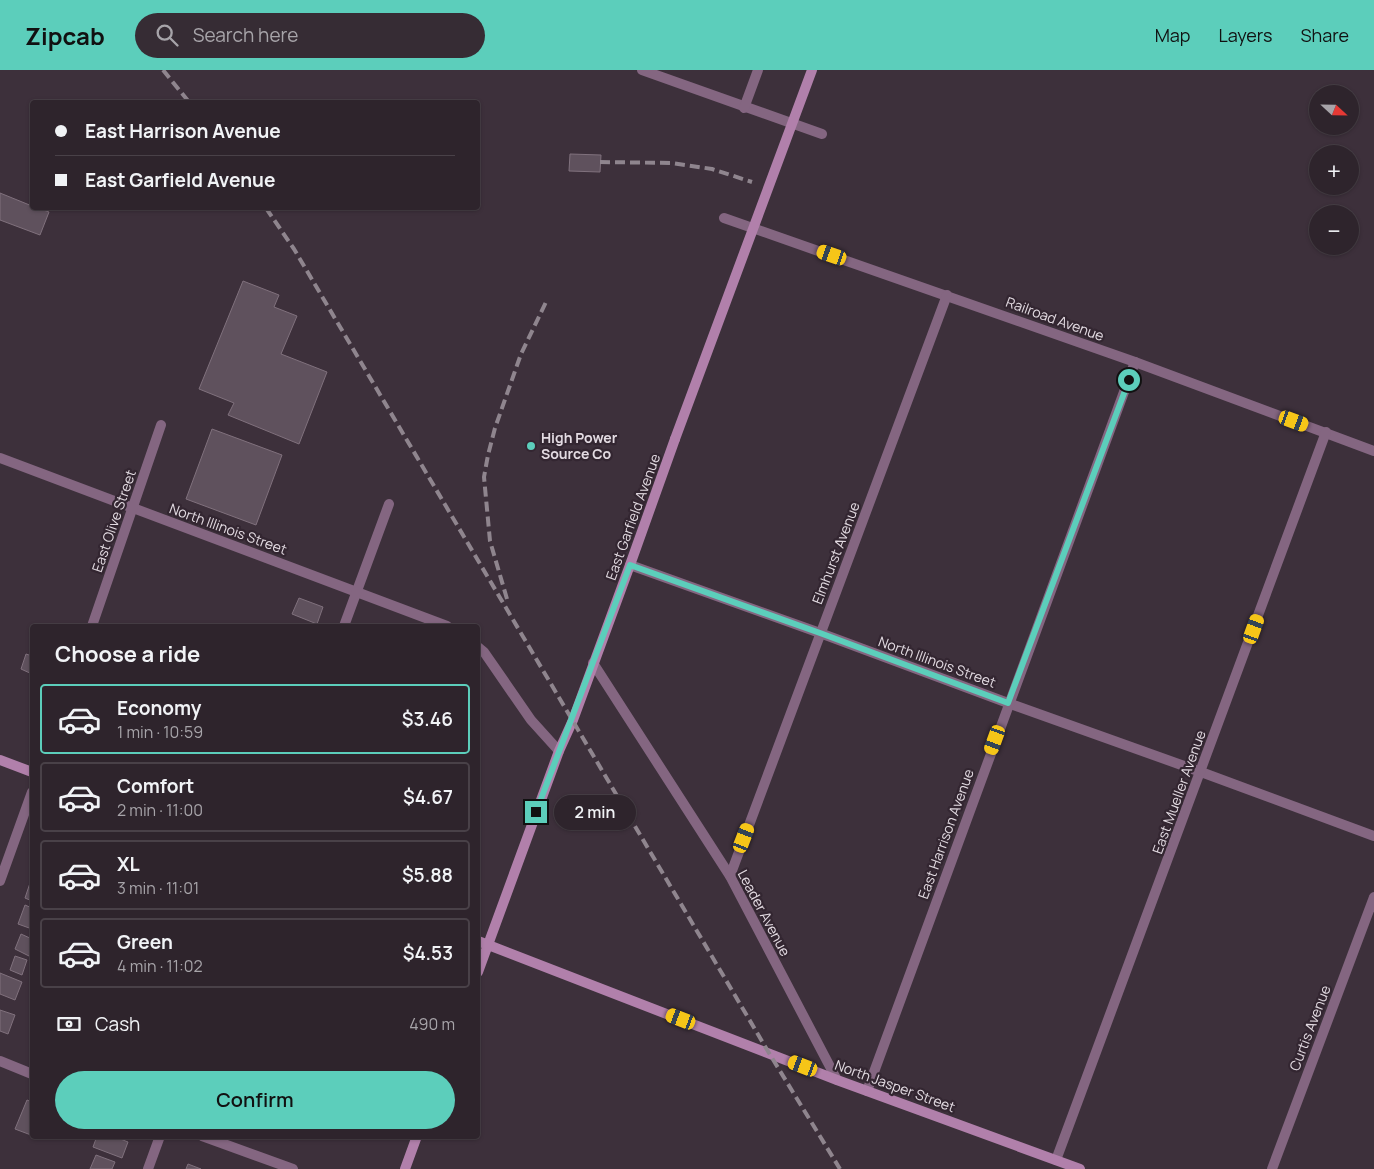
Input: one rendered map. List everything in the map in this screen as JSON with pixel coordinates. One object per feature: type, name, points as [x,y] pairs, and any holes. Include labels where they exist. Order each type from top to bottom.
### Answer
[{"type":"street","points":[[642,70],[744,108],[822,134]]},
{"type":"street","points":[[744,108],[758,70]]},
{"type":"street","name":"East Garfield Avenue","points":[[480,958],[482,943],[593,663],[812,70]]},
{"type":"street","name":"Railroad Avenue","points":[[724,218],[1135,362],[1374,451]]},
{"type":"street","name":"Elmhurst Avenue","points":[[730,876],[947,295]]},
{"type":"street","name":"East Harrison Avenue","points":[[866,1091],[1135,362]]},
{"type":"street","name":"East Olive Street","points":[[93,624],[161,425]]},
{"type":"street","name":"East Mueller Avenue","points":[[1056,1160],[1326,432]]},
{"type":"street","name":"North Illinois Street","points":[[0,458],[442,624]]},
{"type":"street","points":[[345,624],[389,504]]},
{"type":"street","name":"North Illinois Street","points":[[630,565],[1374,836]]},
{"type":"street","points":[[480,649],[531,720],[559,751]]},
{"type":"street","name":"Leader Avenue","points":[[593,663],[730,876],[837,1080]]},
{"type":"street","points":[[0,760],[30,771]]},
{"type":"street","points":[[0,881],[30,798]]},
{"type":"street","name":"Curtis Avenue","points":[[1272,1169],[1374,897]]},
{"type":"street","name":"North Jasper Street","points":[[482,943],[866,1091],[1080,1169]]},
{"type":"street","points":[[0,1061],[30,1073]]},
{"type":"street","points":[[148,1169],[159,1139]]},
{"type":"street","points":[[210,1139],[293,1169]]},
{"type":"street","points":[[405,1169],[416,1139]]},
{"type":"building","points":[[570,154],[601,155],[600,172],[569,171]]},
{"type":"building","points":[[0,193],[30,205],[30,210],[49,212],[40,235],[0,220]]},
{"type":"building","points":[[243,281],[279,295],[274,307],[297,316],[281,354],[327,372],[299,444],[228,415],[234,403],[199,389]]},
{"type":"building","points":[[212,429],[282,455],[256,525],[186,499]]},
{"type":"building","points":[[299,598],[323,607],[317,624],[292,614]]},
{"type":"building","points":[[26,654],[30,655],[30,673],[21,669]]},
{"type":"building","points":[[30,883],[30,900],[25,898]]},
{"type":"building","points":[[25,905],[30,907],[30,928],[18,924]]},
{"type":"building","points":[[21,934],[30,938],[29,956],[15,949]]},
{"type":"building","points":[[15,956],[27,960],[22,975],[10,970]]},
{"type":"building","points":[[0,973],[22,982],[15,1000],[0,994]]},
{"type":"building","points":[[0,1010],[15,1015],[8,1034],[0,1031]]},
{"type":"building","points":[[27,1100],[30,1101],[30,1135],[15,1129]]},
{"type":"building","points":[[96,1139],[120,1139],[128,1142],[122,1158],[93,1147]]},
{"type":"building","points":[[96,1155],[115,1162],[112,1169],[90,1169]]},
{"type":"building","points":[[188,1164],[201,1169],[186,1169]]},
{"type":"railway","points":[[163,70],[187,100]]},
{"type":"railway","points":[[600,162],[672,163],[712,169],[752,182]]},
{"type":"railway","points":[[267,210],[294,249],[769,1053],[840,1169]]},
{"type":"railway","points":[[507,599],[490,541],[484,477],[495,428],[521,354],[546,302]]},
{"type":"place","name":"High Power Source Co","points":[[531,446]]},
{"type":"route","points":[[536,812],[630,565],[1008,703],[1129,380]]}]
